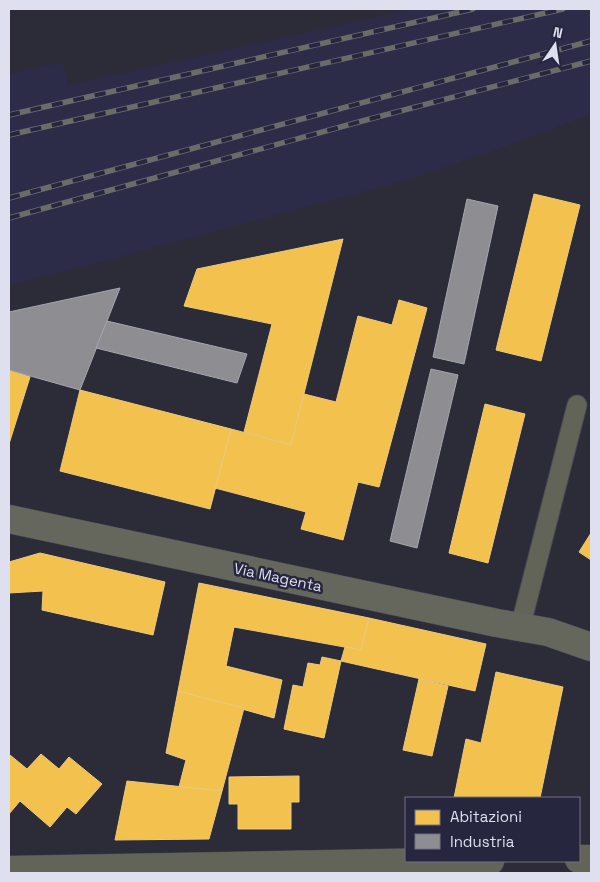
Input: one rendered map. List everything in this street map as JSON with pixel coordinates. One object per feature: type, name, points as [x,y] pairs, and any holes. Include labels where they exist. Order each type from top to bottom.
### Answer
[{"type":"street","name":"Via Magenta","points":[[9,519],[520,628],[548,632],[591,647]]},
{"type":"street","name":"Via Magenta","points":[[548,632],[591,629]]},
{"type":"street","points":[[9,870],[355,868],[471,862]]},
{"type":"lane","points":[[520,628],[577,405]]},
{"type":"shaded area","points":[[412,9],[591,9],[591,114],[499,149],[408,180],[9,286],[9,74],[63,62],[68,85]]},
{"type":"building: Abitazioni","points":[[534,194],[580,205],[541,361],[496,350]]},
{"type":"building: Abitazioni","points":[[343,239],[291,445],[244,432],[272,324],[184,306],[197,269]]},
{"type":"building: Abitazioni","points":[[399,300],[427,308],[379,487],[358,482],[343,540],[301,529],[306,512],[215,488],[231,429],[291,445],[304,394],[336,402],[358,316],[392,325]]},
{"type":"building: Abitazioni","points":[[9,370],[30,377],[9,444]]},
{"type":"building: Abitazioni","points":[[80,390],[231,429],[210,509],[60,471]]},
{"type":"building: Abitazioni","points":[[485,404],[525,414],[488,563],[449,553]]},
{"type":"building: Abitazioni","points":[[591,533],[591,560],[579,552]]},
{"type":"building: Abitazioni","points":[[40,553],[165,582],[153,635],[42,610],[43,591],[9,593],[9,562]]},
{"type":"building: Abitazioni","points":[[199,583],[369,618],[361,650],[234,627],[226,666],[282,680],[274,718],[178,691]]},
{"type":"building: Abitazioni","points":[[369,618],[486,644],[475,691],[341,661],[345,647],[361,650]]},
{"type":"building: Abitazioni","points":[[322,657],[341,661],[324,738],[284,729],[293,685],[303,687],[308,663],[320,665]]},
{"type":"building: Abitazioni","points":[[496,672],[563,687],[540,797],[454,797],[466,739],[481,743]]},
{"type":"building: Abitazioni","points":[[419,679],[448,686],[432,756],[403,750]]},
{"type":"building: Abitazioni","points":[[178,691],[244,708],[222,791],[179,787],[186,760],[166,753]]},
{"type":"building: Abitazioni","points":[[41,754],[59,769],[69,757],[102,784],[76,814],[67,807],[50,827],[20,801],[9,814],[9,756],[27,769]]},
{"type":"building: Abitazioni","points":[[299,776],[299,802],[291,802],[291,829],[238,829],[238,804],[229,804],[229,777]]},
{"type":"building: Abitazioni","points":[[127,781],[222,791],[209,839],[115,840]]},
{"type":"building: Industria","points":[[467,199],[498,206],[464,364],[433,357]]},
{"type":"building: Industria","points":[[120,288],[80,390],[9,370],[9,312]]},
{"type":"building: Industria","points":[[107,321],[247,354],[237,383],[96,348]]},
{"type":"building: Industria","points":[[431,369],[458,375],[417,548],[390,541]]},
{"type":"railway","points":[[9,115],[473,9]]},
{"type":"railway","points":[[9,135],[563,9]]},
{"type":"railway","points":[[9,198],[591,41]]},
{"type":"railway","points":[[9,218],[366,120],[591,61]]}]
